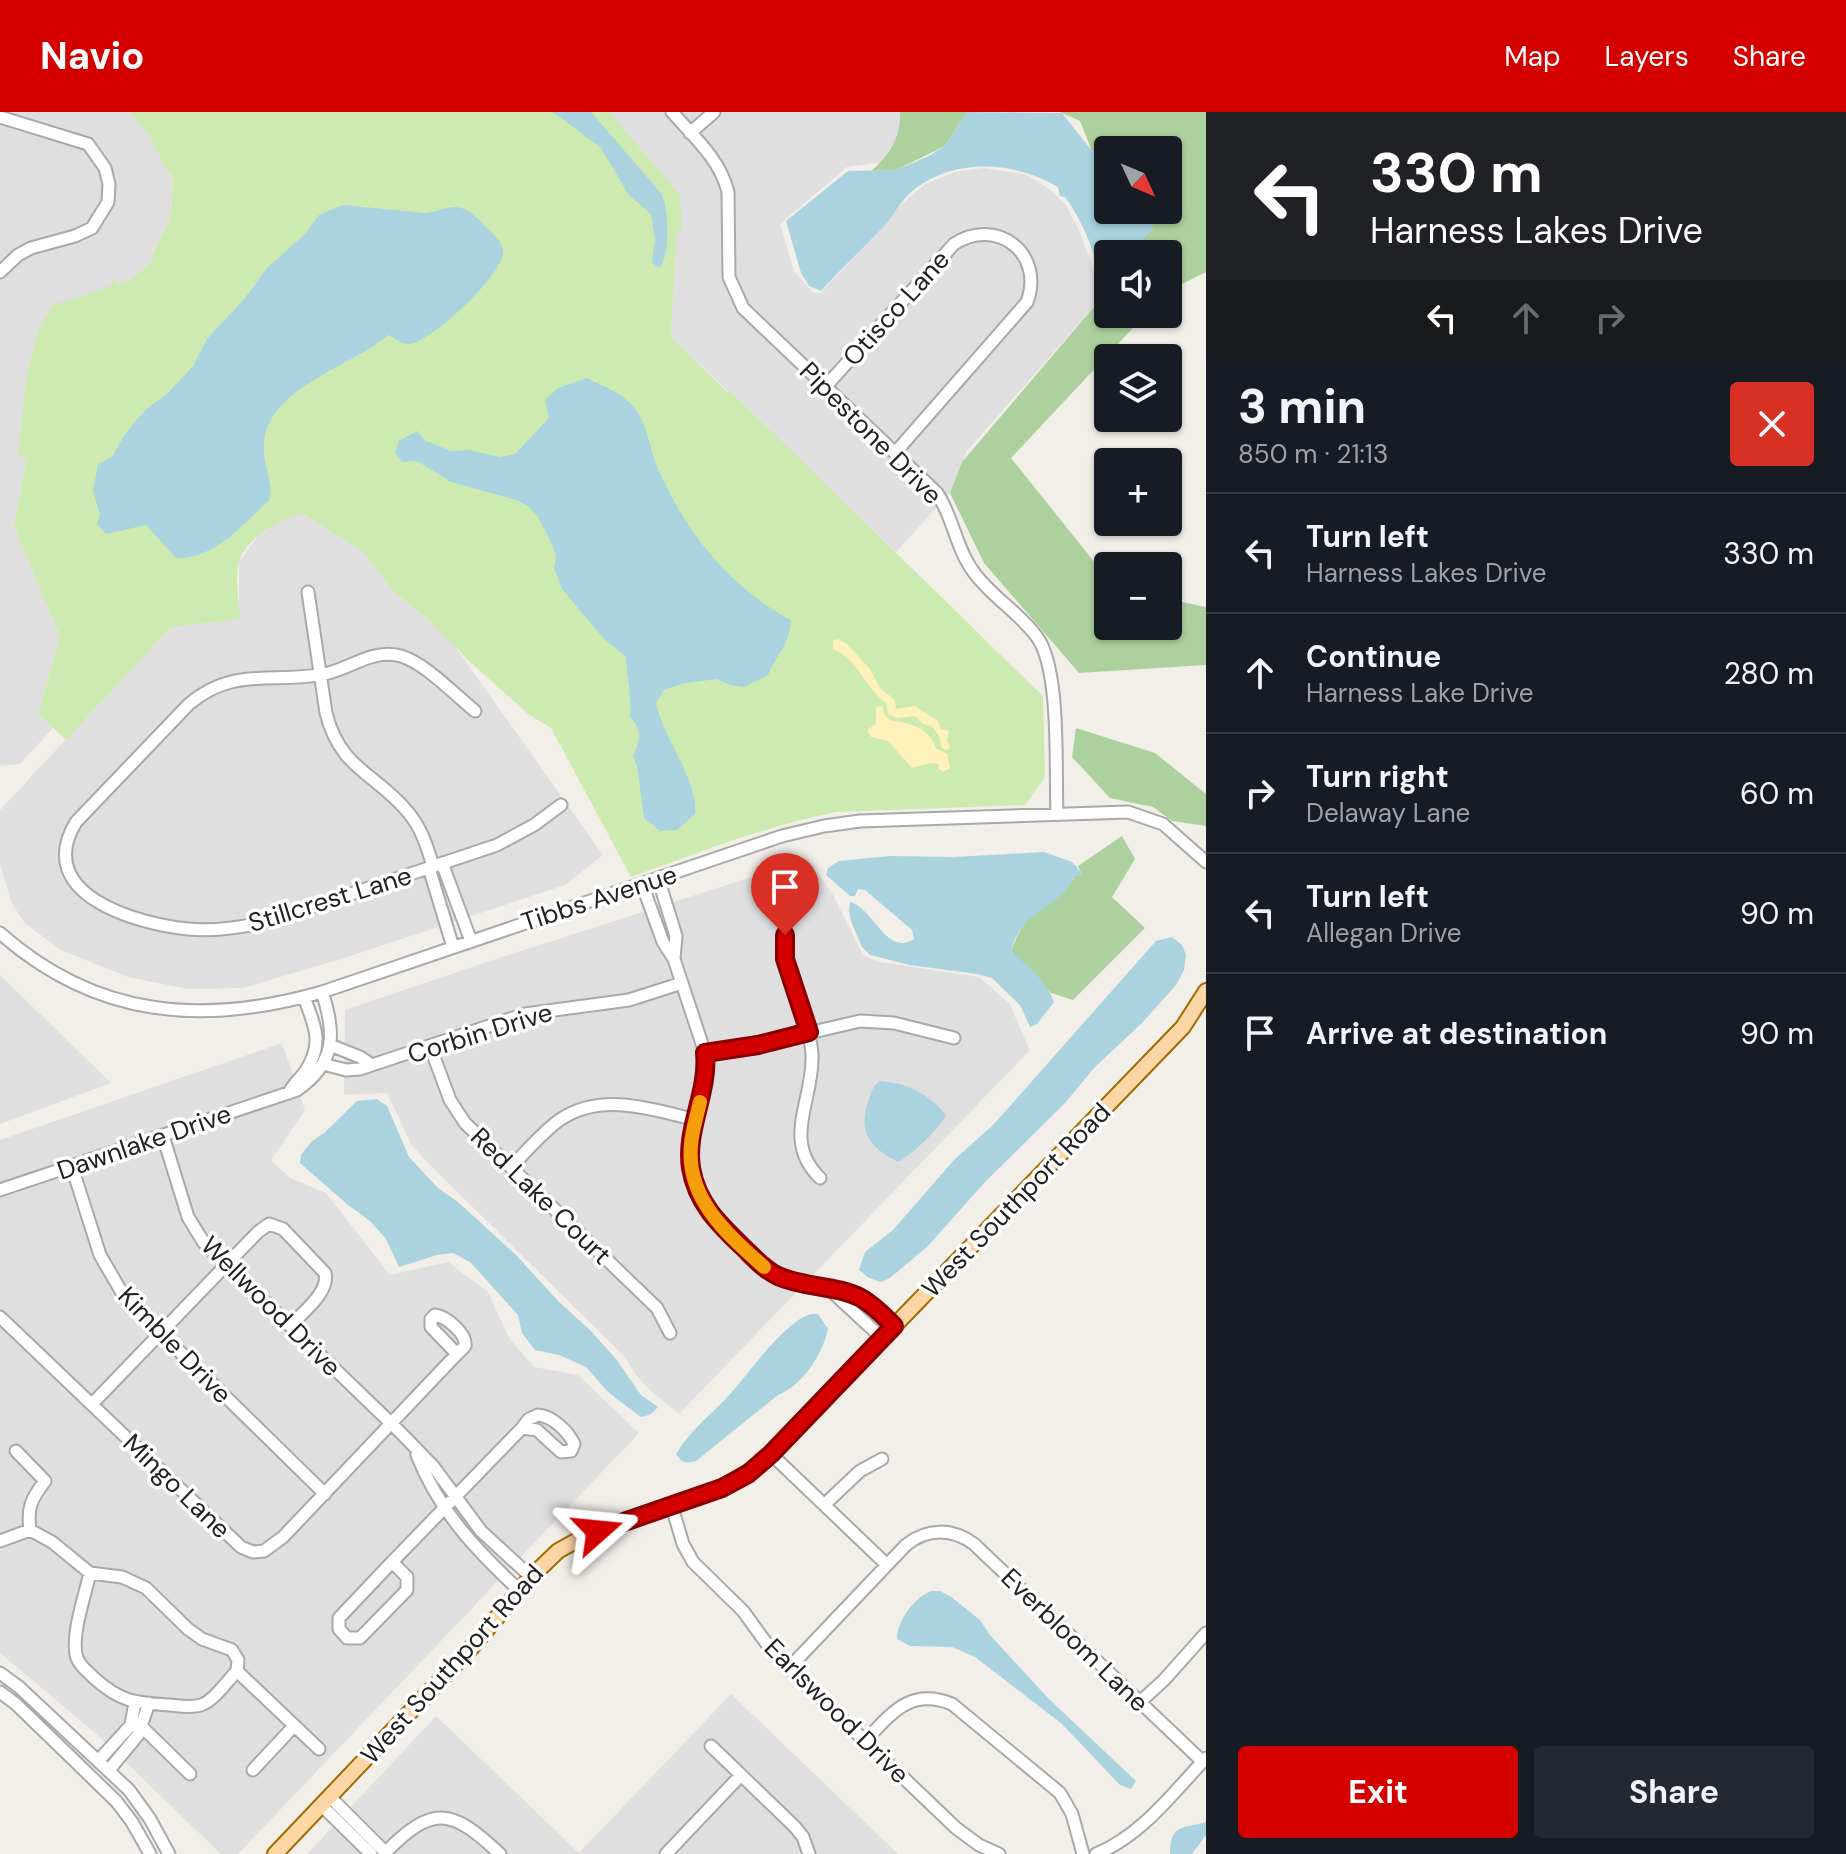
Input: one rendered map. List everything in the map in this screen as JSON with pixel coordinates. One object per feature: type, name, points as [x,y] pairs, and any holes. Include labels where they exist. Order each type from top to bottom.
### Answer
[{"type":"main road","name":"West Southport Road","points":[[275,1854],[472,1647],[519,1590],[558,1551],[583,1537],[736,1482],[771,1454],[1183,1027],[1206,991]]},
{"type":"street","name":"Pipestone Drive","points":[[672,112],[712,157],[725,180],[728,192],[729,277],[736,298],[752,317],[937,493],[945,504],[974,574],[1032,631],[1044,648],[1052,671],[1057,813]]},
{"type":"street","points":[[690,133],[714,112]]},
{"type":"street","points":[[0,117],[88,144],[105,168],[109,184],[108,202],[92,228],[31,248],[18,255],[0,272]]},
{"type":"street","name":"Otisco Lane","points":[[826,386],[954,244],[966,236],[986,234],[1001,237],[1015,246],[1025,259],[1030,273],[1027,302],[895,453]]},
{"type":"street","points":[[308,592],[326,713],[338,745],[358,769],[410,814],[471,941]]},
{"type":"street","points":[[320,674],[374,656],[401,656],[419,666],[475,711]]},
{"type":"street","name":"Stillcrest Lane","points":[[320,674],[242,678],[214,687],[195,698],[76,822],[68,837],[65,856],[77,885],[102,904],[148,922],[197,930],[239,928],[262,923],[510,839],[561,805]]},
{"type":"street","name":"Tibbs Avenue","points":[[0,933],[27,955],[67,979],[104,995],[149,1007],[217,1012],[283,1003],[322,992],[782,836],[830,825],[860,821],[1119,812],[1143,816],[1168,828],[1206,862]]},
{"type":"street","points":[[435,866],[453,947]]},
{"type":"street","points":[[658,878],[676,936],[674,959]]},
{"type":"street","points":[[642,884],[663,942],[674,959],[705,1053],[705,1082],[691,1145],[692,1169],[700,1196],[715,1220],[771,1273],[863,1299],[894,1326]]},
{"type":"street","points":[[785,935],[785,959],[809,1032],[812,1072],[799,1140],[808,1165],[820,1178]]},
{"type":"street","name":"Corbin Drive","points":[[321,1058],[346,1070],[372,1065],[532,1013],[629,1000],[682,983]]},
{"type":"street","points":[[321,1058],[330,1045],[331,1018],[322,992]]},
{"type":"street","points":[[304,997],[317,1033],[321,1058]]},
{"type":"street","points":[[705,1053],[758,1045],[851,1022],[878,1021],[954,1038]]},
{"type":"street","name":"Corbin Drive","points":[[330,1045],[372,1065]]},
{"type":"street","name":"Red Lake Court","points":[[430,1046],[456,1111],[660,1311],[670,1333]]},
{"type":"street","name":"Dawnlake Drive","points":[[0,1190],[289,1093],[308,1083],[321,1058]]},
{"type":"street","points":[[511,1167],[554,1124],[588,1108],[633,1105],[696,1120]]},
{"type":"street","name":"Wellwood Drive","points":[[163,1136],[191,1223],[204,1243],[391,1423],[433,1466],[487,1537],[531,1577]]},
{"type":"street","name":"Kimble Drive","points":[[72,1167],[103,1262],[125,1298],[325,1494]]},
{"type":"street","points":[[92,1404],[269,1224],[283,1229],[327,1278],[324,1288],[290,1326]]},
{"type":"street","points":[[828,1289],[882,1338]]},
{"type":"street","name":"Mingo Lane","points":[[0,1317],[241,1547],[253,1552],[264,1551],[283,1537],[457,1354]]},
{"type":"street","points":[[392,1562],[407,1577],[407,1590],[360,1638],[347,1638],[339,1629],[339,1618],[392,1562],[444,1508],[522,1428]]},
{"type":"street","points":[[16,1451],[45,1481],[30,1500],[27,1513],[30,1530]]},
{"type":"street","name":"Wellwood Drive","points":[[417,1452],[444,1508],[467,1539],[519,1590]]},
{"type":"street","points":[[771,1454],[887,1565],[788,1669]]},
{"type":"street","points":[[824,1505],[860,1471],[882,1459]]},
{"type":"street","name":"Earlswood Drive","points":[[672,1507],[683,1544],[693,1562],[743,1611],[788,1669],[959,1830],[979,1845],[999,1854]]},
{"type":"street","points":[[0,1541],[30,1530],[52,1542],[90,1573],[122,1577],[146,1588],[188,1629],[202,1639],[232,1650],[238,1660],[237,1671],[210,1700],[191,1706],[135,1702],[108,1692],[77,1657],[75,1641],[90,1573]]},
{"type":"street","name":"Everbloom Lane","points":[[887,1565],[911,1541],[922,1535],[939,1532],[960,1535],[974,1544],[1204,1760]]},
{"type":"street","points":[[1140,1702],[1206,1633]]},
{"type":"street","points":[[237,1671],[319,1749]]},
{"type":"street","points":[[0,1673],[109,1770],[143,1807],[169,1854]]},
{"type":"street","points":[[0,1692],[116,1801],[150,1854]]},
{"type":"street","points":[[865,1741],[893,1712],[908,1703],[930,1698],[952,1704],[1060,1793],[1072,1814],[1083,1854]]},
{"type":"street","points":[[99,1760],[131,1725],[135,1702]]},
{"type":"street","points":[[109,1770],[142,1727],[149,1703]]},
{"type":"street","points":[[253,1770],[294,1726]]},
{"type":"street","points":[[142,1727],[190,1774]]},
{"type":"street","points":[[711,1746],[795,1827],[809,1854]]},
{"type":"street","points":[[1096,1854],[1117,1844],[1140,1827],[1204,1760]]},
{"type":"street","points":[[666,1854],[741,1775]]},
{"type":"street","points":[[326,1801],[385,1853],[409,1830],[442,1817],[466,1824],[500,1854]]},
{"type":"street","points":[[326,1801],[371,1854]]},
{"type":"shaded area","points":[[0,112],[129,112],[149,135],[169,174],[173,173],[171,217],[151,256],[155,260],[129,281],[112,286],[18,456],[27,457],[14,526],[60,637],[38,714],[53,728],[20,764],[0,766]]},
{"type":"shaded area","points":[[609,112],[900,112],[901,131],[882,162],[847,167],[780,224],[794,271],[813,293],[821,293],[900,206],[925,184],[955,172],[982,168],[1025,174],[1048,188],[1065,204],[1092,264],[1094,307],[967,451],[950,493],[896,552],[671,337],[677,230],[682,230]]},
{"type":"shaded area","points":[[302,513],[363,552],[394,592],[446,634],[603,855],[565,885],[243,988],[188,989],[128,977],[61,950],[26,924],[12,904],[0,864],[0,810],[171,627],[239,619],[239,562],[257,537],[280,521]]},
{"type":"shaded area","points":[[808,859],[833,895],[863,955],[879,962],[979,977],[1009,1003],[1030,1050],[679,1414],[652,1392],[623,1355],[429,1164],[411,1144],[387,1093],[344,1095],[345,1010]]},
{"type":"shaded area","points":[[0,975],[111,1083],[0,1124]]},
{"type":"shaded area","points":[[282,1043],[305,1110],[271,1160],[290,1178],[326,1193],[390,1275],[448,1262],[488,1292],[509,1338],[534,1367],[578,1375],[639,1433],[238,1854],[221,1854],[94,1732],[0,1653],[0,1140]]},
{"type":"shaded area","points":[[731,1694],[898,1854],[307,1854],[436,1716],[579,1853]]},
{"type":"green space","points":[[129,112],[609,112],[680,195],[682,230],[677,231],[671,337],[1043,696],[1045,778],[1025,805],[836,812],[758,832],[631,877],[551,728],[528,714],[430,621],[394,592],[363,552],[302,513],[265,531],[243,553],[237,575],[240,619],[171,627],[66,740],[38,714],[60,637],[14,526],[27,458],[18,456],[32,354],[46,317],[56,302],[58,304],[111,286],[113,280],[118,284],[129,281],[154,260],[151,257],[171,217],[173,174],[169,174],[149,135]]},
{"type":"green space","points":[[900,112],[967,112],[945,146],[896,170],[871,171],[893,144],[899,129]]},
{"type":"green space","points":[[1060,112],[1206,112],[1206,272],[1182,284],[1182,240],[1139,240],[1151,224],[1182,224],[1182,136],[1094,136],[1094,152],[1080,121]]},
{"type":"green space","points":[[1094,307],[1094,328],[1133,328],[1118,344],[1094,344],[1094,369],[1011,458],[1094,562],[1094,640],[1182,640],[1182,602],[1206,607],[1206,665],[1079,673],[984,563],[950,493],[962,462]]},
{"type":"green space","points":[[1076,728],[1155,753],[1206,794],[1206,826],[1172,821],[1153,807],[1110,798],[1072,757]]},
{"type":"green space","points":[[1122,836],[1135,859],[1112,897],[1145,928],[1073,1000],[1051,993],[1011,951],[1031,916],[1063,892],[1074,876],[1082,874],[1078,866]]},
{"type":"sand","points":[[838,639],[847,644],[870,669],[880,688],[895,700],[896,709],[915,706],[938,721],[941,729],[949,731],[947,740],[950,748],[945,750],[941,747],[940,738],[932,726],[923,724],[915,716],[896,718],[888,714],[886,703],[855,666],[833,649],[833,641]]},
{"type":"sand","points":[[883,706],[884,714],[891,721],[912,725],[929,735],[936,748],[947,754],[950,768],[943,772],[939,764],[930,763],[912,768],[888,741],[871,737],[867,730],[876,724],[876,707]]},
{"type":"water","points":[[553,112],[591,112],[661,193],[666,208],[667,230],[666,251],[661,266],[652,263],[655,240],[651,214],[628,194],[601,148]]},
{"type":"water","points":[[967,112],[1062,113],[1094,152],[1094,224],[1152,224],[1153,229],[1143,240],[1094,240],[1094,257],[1083,228],[1065,197],[1060,196],[1058,187],[1040,178],[1002,168],[962,169],[942,174],[908,195],[885,225],[821,291],[809,286],[801,273],[786,221],[848,171],[896,170],[945,146]]},
{"type":"water","points":[[343,205],[425,213],[452,207],[464,209],[498,240],[503,250],[501,261],[481,289],[434,331],[410,344],[388,335],[296,392],[280,407],[269,424],[264,443],[270,499],[228,539],[203,553],[176,558],[146,525],[106,534],[97,524],[100,515],[93,491],[98,464],[112,457],[125,434],[146,409],[167,394],[193,366],[207,339],[245,298],[267,268],[305,234],[319,215]]},
{"type":"water","points":[[587,378],[619,395],[635,409],[672,497],[694,533],[722,568],[755,597],[791,620],[785,643],[768,675],[745,687],[717,679],[685,683],[664,690],[656,703],[695,801],[695,814],[677,830],[660,831],[644,818],[633,756],[639,731],[630,717],[626,657],[604,639],[562,589],[554,568],[556,556],[538,517],[528,506],[516,500],[451,482],[417,461],[402,462],[395,453],[399,441],[417,431],[426,441],[451,451],[468,450],[500,457],[515,454],[549,418],[545,400],[558,388]]},
{"type":"water","points":[[1044,852],[1072,862],[1083,874],[1074,876],[1060,896],[1023,926],[1011,951],[1042,981],[1054,1002],[1037,1024],[1030,1027],[1020,1005],[992,978],[910,965],[870,955],[862,947],[851,921],[850,902],[896,942],[914,939],[912,930],[865,890],[858,889],[855,896],[850,896],[826,875],[828,868],[839,861],[890,856],[953,857]]},
{"type":"water","points":[[1172,937],[1182,945],[1186,955],[1184,970],[1176,985],[1143,1022],[1094,1068],[1065,1103],[985,1182],[928,1246],[881,1282],[859,1270],[865,1252],[893,1230],[954,1160],[994,1124],[1156,941]]},
{"type":"water","points":[[879,1081],[916,1090],[946,1115],[925,1141],[898,1162],[874,1145],[866,1132],[867,1105]]},
{"type":"water","points":[[377,1099],[387,1106],[409,1157],[438,1188],[458,1202],[516,1255],[559,1302],[590,1330],[616,1359],[641,1395],[658,1407],[654,1411],[641,1417],[609,1393],[586,1367],[559,1355],[535,1350],[522,1333],[518,1315],[470,1262],[453,1253],[399,1267],[386,1239],[370,1221],[300,1163],[301,1155],[311,1142],[357,1101]]},
{"type":"water","points":[[811,1314],[818,1314],[828,1329],[816,1359],[803,1377],[696,1461],[680,1459],[676,1454],[682,1445],[768,1348],[790,1326]]},
{"type":"water","points":[[932,1591],[950,1596],[980,1620],[1048,1698],[1136,1781],[1131,1789],[1120,1785],[1062,1724],[975,1657],[952,1647],[910,1646],[897,1639],[908,1610],[919,1598]]},
{"type":"water","points":[[1206,1822],[1206,1835],[1192,1854],[1170,1854],[1176,1832]]},
{"type":"slow traffic","points":[[700,1102],[691,1145],[692,1169],[698,1192],[715,1220],[764,1267]]},
{"type":"route","points":[[598,1531],[672,1507],[736,1482],[748,1474],[894,1326],[870,1303],[854,1295],[788,1280],[769,1271],[715,1220],[704,1205],[695,1183],[691,1145],[705,1082],[705,1053],[758,1045],[809,1032],[785,959],[785,935]]}]
